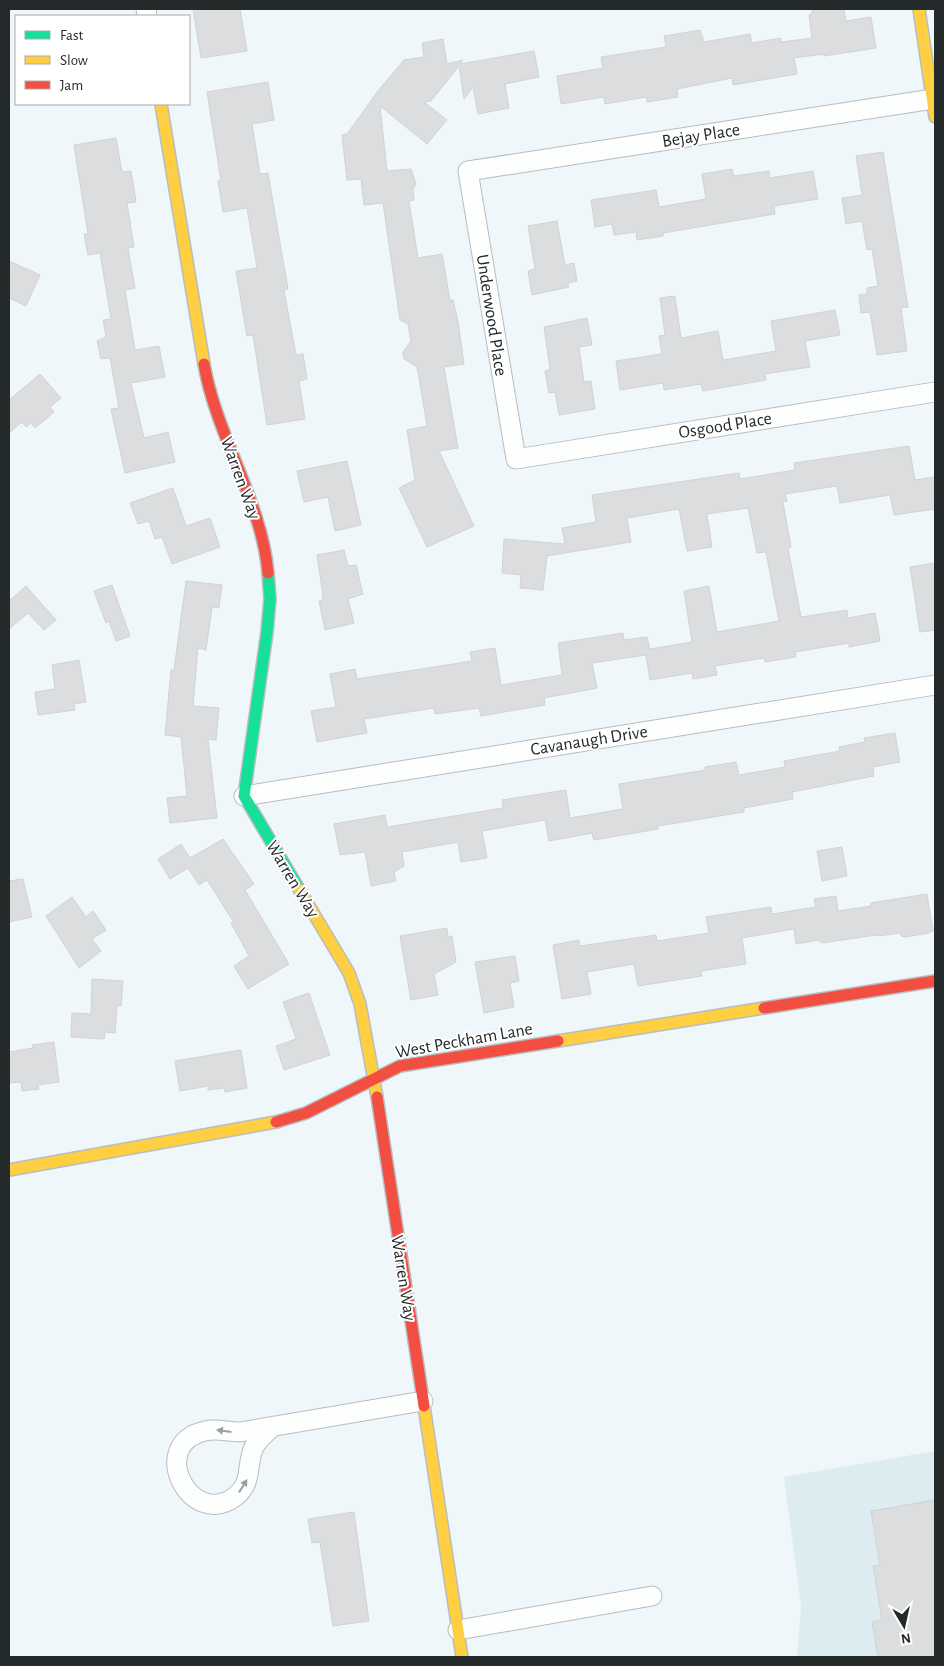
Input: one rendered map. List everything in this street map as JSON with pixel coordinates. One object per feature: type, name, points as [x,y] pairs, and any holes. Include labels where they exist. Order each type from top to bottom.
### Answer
[{"type":"street","points":[[919,9],[934,108]]},
{"type":"street","name":"Warren Way","points":[[161,105],[206,376],[219,422],[260,531],[267,563],[270,599],[267,632],[244,796],[349,973],[360,1004],[374,1079],[462,1657]]},
{"type":"street","name":"Bejay Place","points":[[468,171],[934,108]]},
{"type":"street","name":"Underwood Place","points":[[468,171],[516,459]]},
{"type":"street","name":"Osgood Place","points":[[516,459],[935,392]]},
{"type":"street","name":"Cavanaugh Drive","points":[[244,796],[935,685]]},
{"type":"street","name":"West Peckham Lane","points":[[9,1170],[278,1122],[306,1114],[400,1066],[935,981]]},
{"type":"street","points":[[272,1427],[254,1447],[247,1482],[234,1497],[217,1503],[209,1502],[198,1499],[184,1488],[178,1478],[177,1460],[187,1441],[195,1434],[214,1430],[240,1432],[423,1401]]},
{"type":"street","points":[[458,1630],[652,1596]]},
{"type":"shaded area","points":[[935,1451],[935,1657],[797,1657],[801,1606],[784,1477]]},
{"type":"building","points":[[193,9],[240,9],[247,51],[201,58]]},
{"type":"building","points":[[812,9],[844,9],[846,21],[871,17],[876,48],[824,56],[824,54],[794,58],[797,74],[733,85],[732,78],[677,89],[678,97],[647,102],[646,97],[605,104],[604,97],[561,104],[557,76],[603,68],[601,57],[666,47],[664,36],[700,30],[704,42],[750,34],[752,43],[781,38],[781,42],[812,38],[809,15],[812,14]]},
{"type":"building","points":[[443,39],[447,64],[463,60],[460,64],[534,51],[539,77],[505,84],[509,108],[478,114],[473,87],[464,99],[459,66],[431,101],[424,102],[447,120],[427,144],[380,106],[387,171],[411,169],[416,184],[413,189],[414,200],[409,201],[418,258],[442,254],[450,300],[453,300],[458,321],[464,364],[444,367],[458,448],[439,451],[474,526],[427,547],[399,488],[415,480],[407,430],[427,426],[418,372],[416,366],[404,359],[403,352],[411,341],[408,324],[400,320],[383,203],[364,205],[361,179],[347,180],[342,135],[347,134],[378,91],[404,60],[424,57],[422,43]]},
{"type":"building","points":[[268,82],[274,120],[252,124],[260,174],[268,173],[288,289],[284,290],[296,355],[303,354],[307,379],[299,381],[305,419],[267,425],[253,335],[247,336],[236,271],[257,268],[247,208],[223,212],[218,181],[221,181],[207,92]]},
{"type":"building","points":[[116,138],[122,172],[131,171],[136,202],[127,203],[134,247],[128,248],[135,288],[125,290],[135,350],[159,346],[165,377],[131,383],[144,438],[168,432],[175,462],[125,473],[111,409],[119,408],[110,358],[101,359],[97,341],[106,337],[103,320],[111,319],[100,253],[88,255],[84,234],[88,234],[74,145]]},
{"type":"building","points":[[883,152],[908,307],[901,308],[907,351],[877,355],[870,312],[861,313],[859,295],[867,294],[867,288],[878,286],[872,249],[867,250],[862,221],[846,224],[842,198],[862,195],[856,156]]},
{"type":"building","points":[[732,169],[734,176],[769,171],[770,178],[813,171],[818,199],[774,206],[775,214],[663,233],[663,236],[637,240],[636,232],[614,235],[612,224],[595,227],[591,200],[656,190],[659,207],[706,199],[702,174]]},
{"type":"building","points":[[557,221],[565,265],[574,263],[577,281],[568,283],[569,287],[532,295],[528,271],[535,269],[528,226]]},
{"type":"building","points":[[9,261],[40,275],[26,306],[9,298]]},
{"type":"building","points":[[675,296],[681,338],[718,331],[723,360],[776,351],[771,321],[835,310],[840,335],[805,341],[810,367],[765,374],[766,380],[703,391],[701,384],[664,390],[663,383],[620,390],[616,361],[662,354],[659,336],[665,335],[660,298]]},
{"type":"building","points":[[587,318],[592,345],[579,347],[584,382],[591,381],[595,409],[559,415],[555,392],[549,393],[545,371],[550,369],[544,327]]},
{"type":"building","points":[[40,374],[61,398],[50,407],[54,412],[35,428],[31,423],[26,427],[22,422],[9,433],[9,400]]},
{"type":"building","points":[[909,446],[915,480],[935,477],[935,509],[894,515],[890,495],[840,503],[837,486],[785,494],[787,501],[783,502],[791,547],[788,548],[801,617],[847,610],[848,618],[875,613],[880,641],[849,647],[849,643],[795,652],[796,657],[765,662],[764,658],[715,666],[717,675],[693,679],[692,673],[650,680],[646,655],[592,663],[597,688],[544,698],[545,705],[481,716],[479,708],[435,714],[434,708],[364,719],[367,733],[317,742],[311,711],[336,707],[330,674],[355,669],[357,679],[472,661],[470,652],[495,648],[501,685],[562,675],[558,643],[623,633],[624,640],[647,637],[650,649],[692,642],[684,591],[709,586],[717,632],[779,621],[766,552],[757,553],[748,508],[707,514],[712,547],[687,551],[679,509],[627,518],[631,542],[547,556],[543,590],[520,588],[521,575],[502,573],[504,539],[565,544],[562,528],[596,522],[592,495],[739,473],[740,479],[795,470],[794,463]]},
{"type":"building","points":[[347,461],[361,525],[335,531],[328,497],[304,502],[297,471]]},
{"type":"building","points":[[173,488],[186,526],[210,518],[220,547],[172,564],[162,537],[155,539],[149,521],[138,524],[130,503]]},
{"type":"building","points":[[344,550],[348,566],[356,565],[363,594],[348,599],[354,623],[325,630],[319,601],[323,600],[323,596],[317,555]]},
{"type":"building","points":[[935,563],[935,630],[920,632],[910,567]]},
{"type":"building","points":[[186,581],[222,585],[219,608],[212,607],[206,650],[198,648],[193,706],[219,708],[216,740],[208,739],[217,818],[170,823],[167,798],[187,796],[181,737],[165,735],[171,670],[174,670]]},
{"type":"building","points":[[112,585],[130,636],[116,641],[109,621],[106,623],[94,591]]},
{"type":"building","points":[[26,586],[56,620],[44,630],[28,613],[9,629],[9,601]]},
{"type":"building","points":[[79,660],[86,702],[74,704],[75,710],[38,715],[35,692],[55,689],[52,665]]},
{"type":"building","points":[[895,733],[900,762],[873,767],[874,776],[792,792],[793,799],[744,808],[744,812],[658,826],[658,829],[594,840],[592,833],[549,841],[545,820],[482,831],[487,858],[461,862],[458,842],[402,852],[404,866],[394,872],[396,881],[371,886],[365,852],[340,855],[334,824],[385,815],[387,827],[503,808],[502,800],[566,790],[570,818],[623,809],[619,784],[706,770],[705,767],[736,762],[739,775],[785,767],[784,761],[840,751],[839,747],[865,742],[864,738]]},
{"type":"building","points":[[223,839],[254,884],[245,890],[289,964],[248,989],[234,966],[249,956],[231,923],[233,921],[207,880],[199,885],[188,868],[170,879],[158,859],[181,844],[190,858]]},
{"type":"building","points":[[842,847],[847,876],[822,881],[817,851]]},
{"type":"building","points":[[23,879],[32,917],[9,922],[9,881]]},
{"type":"building","points":[[927,894],[933,931],[929,933],[905,937],[901,936],[900,933],[822,943],[818,940],[796,944],[794,929],[742,938],[746,964],[701,971],[702,976],[638,986],[634,964],[587,972],[591,994],[562,999],[553,945],[579,940],[580,946],[656,935],[657,941],[709,933],[706,917],[771,907],[772,914],[816,907],[814,899],[836,896],[838,911],[871,906],[871,903]]},
{"type":"building","points":[[72,897],[86,917],[93,911],[106,930],[92,939],[101,951],[79,968],[46,916]]},
{"type":"building","points":[[447,928],[448,937],[452,936],[456,962],[434,974],[438,995],[411,1000],[400,936]]},
{"type":"building","points":[[515,956],[519,981],[510,983],[514,1007],[484,1013],[475,962]]},
{"type":"building","points":[[92,979],[123,981],[121,1006],[117,1006],[115,1033],[105,1032],[104,1039],[71,1037],[72,1013],[91,1014]]},
{"type":"building","points":[[309,993],[330,1055],[284,1070],[276,1046],[296,1039],[283,1002]]},
{"type":"building","points":[[54,1042],[59,1082],[38,1085],[39,1089],[22,1091],[21,1082],[9,1083],[9,1052],[33,1048],[32,1045]]},
{"type":"building","points":[[241,1050],[247,1088],[225,1092],[224,1088],[208,1090],[208,1086],[180,1091],[175,1061]]},
{"type":"building","points":[[935,1500],[935,1657],[878,1657],[872,1622],[882,1620],[873,1566],[880,1565],[871,1511]]},
{"type":"building","points":[[354,1512],[369,1621],[333,1626],[320,1542],[312,1543],[308,1519]]},
{"type":"traffic: fast","points":[[268,573],[270,599],[267,632],[244,796],[299,889]]},
{"type":"traffic: slow","points":[[919,9],[935,117]]},
{"type":"traffic: slow","points":[[161,105],[204,364]]},
{"type":"traffic: slow","points":[[299,889],[349,973],[360,1004],[377,1097]]},
{"type":"traffic: slow","points":[[558,1041],[764,1008]]},
{"type":"traffic: slow","points":[[9,1170],[276,1122]]},
{"type":"traffic: slow","points":[[424,1406],[462,1657]]},
{"type":"traffic: jam","points":[[204,364],[218,417],[257,520],[268,573]]},
{"type":"traffic: jam","points":[[764,1008],[935,981]]},
{"type":"traffic: jam","points":[[276,1122],[306,1113],[400,1066],[558,1041]]},
{"type":"traffic: jam","points":[[377,1097],[424,1406]]}]
